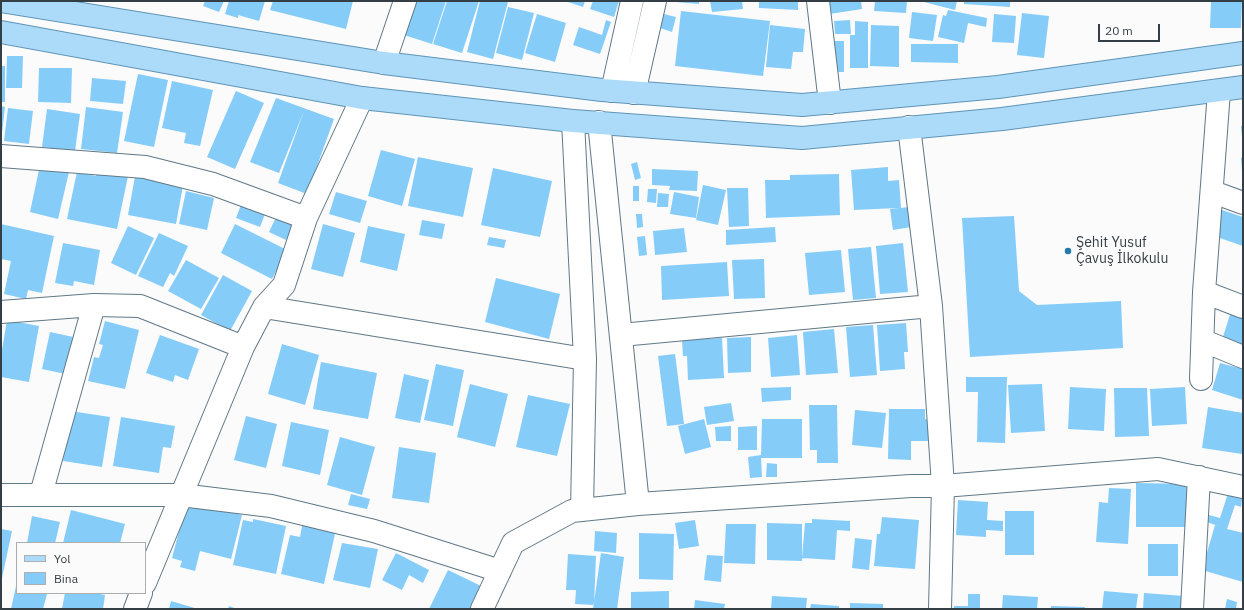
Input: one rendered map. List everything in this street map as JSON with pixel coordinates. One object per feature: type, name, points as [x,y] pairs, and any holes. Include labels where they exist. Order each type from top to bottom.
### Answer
[{"type":"main road","points":[[1,1],[384,63],[612,91],[802,105],[998,87],[1243,54]]},
{"type":"main road","points":[[1,32],[362,98],[573,120],[802,138],[1002,119],[1243,87]]},
{"type":"street","points":[[384,63],[405,1]]},
{"type":"street","points":[[612,91],[632,1]]},
{"type":"street","points":[[634,93],[655,1]]},
{"type":"street","points":[[818,1],[830,103]]},
{"type":"street","points":[[1201,379],[1204,341],[1204,292],[1219,91]]},
{"type":"street","points":[[146,581],[243,347],[264,307],[284,285],[306,218],[362,98]]},
{"type":"street","points":[[573,120],[585,359],[582,510]]},
{"type":"street","points":[[600,122],[638,504]]},
{"type":"street","points":[[909,127],[931,306],[943,486],[940,609]]},
{"type":"street","points":[[1,156],[145,167],[213,184],[306,218]]},
{"type":"street","points":[[1212,192],[1243,203]]},
{"type":"street","points":[[1204,292],[1243,307]]},
{"type":"street","points":[[1,312],[94,305],[140,306],[243,347]]},
{"type":"street","points":[[41,494],[94,305]]},
{"type":"street","points":[[621,335],[931,306]]},
{"type":"street","points":[[264,307],[585,359]]},
{"type":"street","points":[[1204,341],[1243,357]]},
{"type":"street","points":[[482,609],[513,543],[572,511],[638,504],[911,486],[943,486],[1158,469],[1243,487]]},
{"type":"street","points":[[1192,609],[1199,477]]},
{"type":"street","points":[[1,495],[181,495],[271,506],[374,531],[500,571]]},
{"type":"street","points":[[134,609],[141,594]]},
{"type":"building","points":[[205,1],[224,1],[219,12],[203,6]]},
{"type":"building","points":[[229,1],[265,1],[259,21],[238,15],[238,18],[225,14]]},
{"type":"building","points":[[273,1],[353,1],[346,29],[270,10]]},
{"type":"building","points":[[415,1],[446,1],[432,44],[404,35]]},
{"type":"building","points":[[447,1],[479,1],[462,53],[433,44]]},
{"type":"building","points":[[480,1],[508,2],[493,59],[467,52]]},
{"type":"building","points":[[565,1],[585,1],[583,7]]},
{"type":"building","points":[[593,1],[619,1],[614,17],[590,9]]},
{"type":"building","points":[[664,1],[699,1],[699,4]]},
{"type":"building","points":[[710,1],[742,1],[743,9],[712,12]]},
{"type":"building","points":[[759,1],[798,1],[798,10],[759,8]]},
{"type":"building","points":[[821,1],[861,1],[862,9],[823,15]]},
{"type":"building","points":[[875,1],[907,1],[906,13],[874,11]]},
{"type":"building","points":[[920,1],[957,1],[955,10]]},
{"type":"building","points":[[964,1],[1010,1],[1010,7],[964,4]]},
{"type":"building","points":[[1211,1],[1242,1],[1241,28],[1210,28]]},
{"type":"building","points":[[508,7],[534,13],[522,60],[496,53]]},
{"type":"building","points":[[948,10],[987,18],[986,27],[968,23],[964,43],[938,37],[943,15],[946,16]]},
{"type":"building","points":[[681,11],[770,21],[763,76],[675,66]]},
{"type":"building","points":[[912,12],[937,15],[933,41],[909,38]]},
{"type":"building","points":[[1022,13],[1049,16],[1044,58],[1017,55]]},
{"type":"building","points":[[537,14],[566,23],[555,62],[525,53]]},
{"type":"building","points":[[664,14],[676,17],[672,32],[660,28]]},
{"type":"building","points":[[994,14],[1016,16],[1014,43],[992,42]]},
{"type":"building","points":[[606,20],[611,22],[600,54],[573,45],[579,27],[602,35]]},
{"type":"building","points":[[850,20],[851,34],[835,34],[834,21]]},
{"type":"building","points":[[855,21],[868,22],[868,68],[850,68],[850,35],[855,35]]},
{"type":"building","points":[[770,25],[805,29],[803,52],[793,52],[791,69],[766,67]]},
{"type":"building","points":[[871,25],[899,26],[899,67],[870,66]]},
{"type":"building","points":[[827,26],[833,27],[832,41],[844,41],[844,72],[827,72]]},
{"type":"building","points":[[911,44],[958,44],[958,63],[911,62]]},
{"type":"building","points":[[7,56],[23,56],[22,88],[6,88]]},
{"type":"building","points":[[1,66],[5,66],[5,102],[1,102]]},
{"type":"building","points":[[39,68],[72,68],[71,103],[38,102]]},
{"type":"building","points":[[138,74],[168,80],[154,147],[124,141]]},
{"type":"building","points":[[92,78],[126,81],[123,104],[90,101]]},
{"type":"building","points":[[172,81],[213,90],[200,146],[184,143],[186,133],[162,128]]},
{"type":"building","points":[[236,91],[264,103],[235,169],[207,157]]},
{"type":"building","points":[[276,98],[334,119],[307,194],[278,183],[304,111],[279,173],[250,162]]},
{"type":"building","points":[[1,106],[5,107],[2,133],[1,133]]},
{"type":"building","points":[[86,107],[123,112],[117,153],[81,149]]},
{"type":"building","points":[[8,108],[33,111],[29,144],[4,141]]},
{"type":"building","points":[[47,109],[80,114],[75,151],[42,147]]},
{"type":"building","points":[[1241,126],[1243,126],[1243,137],[1242,137]]},
{"type":"building","points":[[381,150],[415,159],[402,206],[368,196]]},
{"type":"building","points":[[418,157],[473,168],[463,217],[408,206]]},
{"type":"building","points":[[1243,157],[1243,171],[1242,171],[1241,158]]},
{"type":"building","points":[[637,162],[641,178],[635,180],[631,164]]},
{"type":"building","points":[[40,165],[69,172],[58,219],[30,212]]},
{"type":"building","points":[[888,167],[888,181],[899,180],[901,208],[908,207],[911,227],[893,230],[890,209],[898,208],[854,210],[851,170]]},
{"type":"building","points":[[493,168],[552,181],[540,237],[481,225]]},
{"type":"building","points":[[652,169],[698,171],[697,191],[669,190],[670,186],[652,185]]},
{"type":"building","points":[[97,170],[128,176],[117,229],[67,219],[77,172],[96,176]]},
{"type":"building","points":[[136,171],[184,180],[176,224],[128,215]]},
{"type":"building","points":[[839,174],[840,215],[766,218],[765,180],[790,180],[790,175]]},
{"type":"building","points":[[703,185],[726,190],[718,225],[696,220]]},
{"type":"building","points":[[633,186],[639,186],[639,201],[633,201]]},
{"type":"building","points":[[727,188],[748,188],[749,226],[729,227]]},
{"type":"building","points":[[648,189],[657,189],[656,203],[647,202]]},
{"type":"building","points":[[186,191],[214,198],[207,230],[179,224]]},
{"type":"building","points":[[336,192],[367,201],[360,223],[329,214]]},
{"type":"building","points":[[674,192],[699,197],[696,218],[670,214]]},
{"type":"building","points":[[658,193],[669,194],[668,207],[657,207]]},
{"type":"building","points":[[241,205],[265,214],[260,227],[236,218]]},
{"type":"building","points":[[1222,210],[1243,217],[1243,246],[1214,236]]},
{"type":"building","points":[[636,214],[642,214],[643,227],[637,228]]},
{"type":"building","points":[[277,215],[294,224],[286,240],[269,232]]},
{"type":"building","points":[[1014,216],[1019,291],[1037,305],[1121,301],[1123,348],[970,357],[962,218]]},
{"type":"building","points":[[422,220],[445,224],[442,239],[419,235]]},
{"type":"building","points":[[1,224],[54,236],[42,293],[28,290],[26,299],[4,294],[11,261],[1,259]]},
{"type":"building","points":[[235,224],[287,250],[272,279],[221,253]]},
{"type":"building","points":[[323,224],[355,233],[343,277],[311,269]]},
{"type":"building","points":[[128,226],[154,238],[136,275],[111,263]]},
{"type":"building","points":[[368,226],[405,234],[397,271],[360,262]]},
{"type":"building","points":[[775,227],[776,242],[726,245],[726,230]]},
{"type":"building","points":[[684,228],[687,252],[655,255],[653,231]]},
{"type":"building","points":[[159,233],[188,246],[174,276],[170,273],[163,287],[138,276]]},
{"type":"building","points":[[645,236],[647,255],[639,256],[637,237]]},
{"type":"building","points":[[489,237],[506,240],[504,248],[487,245]]},
{"type":"building","points":[[63,243],[100,250],[94,285],[74,281],[73,286],[55,283]]},
{"type":"building","points":[[903,243],[908,292],[880,294],[876,246]]},
{"type":"building","points":[[871,247],[876,298],[853,300],[848,249]]},
{"type":"building","points":[[841,250],[845,292],[809,295],[805,253]]},
{"type":"building","points":[[764,259],[765,298],[734,299],[732,260]]},
{"type":"building","points":[[186,260],[219,278],[201,309],[168,291]]},
{"type":"building","points":[[727,262],[729,296],[662,300],[661,266]]},
{"type":"building","points":[[223,275],[252,291],[230,331],[201,315]]},
{"type":"building","points":[[496,278],[560,294],[549,339],[485,322]]},
{"type":"building","points":[[1232,308],[1243,312],[1243,346],[1222,340]]},
{"type":"building","points":[[7,320],[39,326],[29,382],[1,377],[1,356]]},
{"type":"building","points":[[105,321],[139,330],[125,389],[88,381],[94,357],[99,358],[103,345],[99,344]]},
{"type":"building","points":[[906,323],[908,352],[904,352],[905,369],[880,371],[877,325]]},
{"type":"building","points":[[873,325],[877,375],[850,377],[846,327]]},
{"type":"building","points":[[834,329],[838,373],[806,375],[803,332]]},
{"type":"building","points":[[50,332],[78,338],[70,375],[42,369]]},
{"type":"building","points":[[160,335],[199,349],[188,380],[175,375],[173,382],[146,373]]},
{"type":"building","points":[[797,335],[800,375],[771,377],[768,338]]},
{"type":"building","points":[[751,337],[751,372],[728,373],[727,338]]},
{"type":"building","points":[[722,338],[724,378],[688,380],[687,356],[683,356],[682,340]]},
{"type":"building","points":[[282,344],[319,355],[305,405],[268,394]]},
{"type":"building","points":[[675,354],[684,424],[667,426],[658,356]]},
{"type":"building","points":[[321,362],[377,373],[368,419],[313,409]]},
{"type":"building","points":[[1220,363],[1243,369],[1243,400],[1212,390]]},
{"type":"building","points":[[436,364],[464,370],[453,426],[424,420]]},
{"type":"building","points":[[404,374],[429,380],[420,423],[395,418]]},
{"type":"building","points":[[966,377],[1007,377],[1005,443],[977,442],[978,392],[966,392]]},
{"type":"building","points":[[470,384],[508,394],[495,447],[457,437]]},
{"type":"building","points":[[1042,384],[1045,431],[1011,433],[1008,385]]},
{"type":"building","points":[[791,387],[791,400],[762,402],[761,388]]},
{"type":"building","points":[[1070,387],[1106,389],[1104,431],[1068,429]]},
{"type":"building","points":[[1185,387],[1187,424],[1152,426],[1150,389]]},
{"type":"building","points":[[1114,388],[1147,388],[1149,436],[1115,437]]},
{"type":"building","points":[[528,395],[570,404],[557,456],[516,447]]},
{"type":"building","points":[[731,403],[734,421],[707,425],[704,407]]},
{"type":"building","points":[[809,405],[837,405],[838,463],[817,463],[817,450],[810,450]]},
{"type":"building","points":[[1208,407],[1243,413],[1242,454],[1202,448]]},
{"type":"building","points":[[889,409],[925,409],[925,419],[936,419],[935,441],[911,441],[911,460],[888,459]]},
{"type":"building","points":[[855,410],[886,413],[882,448],[852,445]]},
{"type":"building","points":[[70,411],[110,417],[102,467],[63,461]]},
{"type":"building","points":[[246,416],[277,424],[266,468],[234,460]]},
{"type":"building","points":[[121,417],[175,426],[171,448],[163,447],[159,473],[113,466]]},
{"type":"building","points":[[704,419],[711,447],[685,454],[678,426]]},
{"type":"building","points":[[762,419],[802,419],[802,458],[761,458],[762,477],[750,478],[748,457],[761,455]]},
{"type":"building","points":[[291,422],[329,430],[320,475],[282,466]]},
{"type":"building","points":[[731,426],[731,441],[716,441],[715,427]]},
{"type":"building","points":[[757,426],[757,450],[738,450],[738,427]]},
{"type":"building","points":[[340,437],[375,447],[362,495],[327,485]]},
{"type":"building","points":[[399,447],[436,453],[429,503],[392,498]]},
{"type":"building","points":[[767,463],[777,464],[777,477],[766,477]]},
{"type":"building","points":[[1136,483],[1191,484],[1191,527],[1136,527]]},
{"type":"building","points":[[1230,487],[1243,491],[1241,507],[1235,505],[1227,529],[1243,533],[1243,582],[1202,570],[1215,525],[1221,527],[1207,522],[1209,515],[1220,518]]},
{"type":"building","points":[[1109,488],[1131,489],[1128,544],[1096,542],[1099,502],[1108,503]]},
{"type":"building","points":[[351,494],[370,499],[367,509],[348,505]]},
{"type":"building","points":[[958,500],[988,502],[987,520],[1003,521],[1003,531],[986,530],[986,537],[956,535]]},
{"type":"building","points":[[187,501],[242,515],[231,559],[200,551],[195,571],[180,567],[182,561],[172,558]]},
{"type":"building","points":[[71,510],[125,524],[120,542],[63,542]]},
{"type":"building","points":[[1005,511],[1034,511],[1034,555],[1005,555]]},
{"type":"building","points":[[32,516],[60,522],[55,542],[27,542]]},
{"type":"building","points":[[882,517],[919,520],[915,569],[874,566],[877,534],[880,534]]},
{"type":"building","points":[[253,519],[286,526],[276,574],[233,565],[243,520],[253,522]]},
{"type":"building","points":[[812,519],[850,521],[850,531],[837,530],[835,560],[802,558],[805,523],[812,523]]},
{"type":"building","points":[[695,520],[699,546],[679,549],[675,523]]},
{"type":"building","points":[[303,521],[336,529],[324,584],[281,574],[290,535],[300,537]]},
{"type":"building","points":[[767,523],[802,524],[802,561],[767,560]]},
{"type":"building","points":[[726,524],[756,524],[755,564],[724,563]]},
{"type":"building","points":[[1,529],[12,531],[2,578],[1,578]]},
{"type":"building","points":[[595,531],[617,533],[616,553],[594,551]]},
{"type":"building","points":[[639,533],[674,534],[673,580],[639,579]]},
{"type":"building","points":[[855,538],[872,540],[869,570],[852,568]]},
{"type":"building","points":[[342,543],[378,549],[370,588],[333,580]]},
{"type":"building","points":[[1148,544],[1178,544],[1178,576],[1148,576]]},
{"type":"building","points":[[396,553],[429,570],[423,583],[409,575],[402,590],[382,580]]},
{"type":"building","points":[[601,553],[624,557],[617,609],[593,609]]},
{"type":"building","points":[[568,554],[596,556],[594,605],[575,604],[576,590],[566,590]]},
{"type":"building","points":[[707,555],[723,556],[721,582],[704,580]]},
{"type":"building","points":[[448,570],[481,586],[470,609],[429,609]]},
{"type":"building","points":[[16,586],[16,594],[47,594],[43,609],[11,609]]},
{"type":"building","points":[[669,591],[669,609],[631,609],[631,592]]},
{"type":"building","points":[[1104,591],[1138,594],[1136,609],[1102,609]]},
{"type":"building","points":[[1144,593],[1184,596],[1183,609],[1143,609]]},
{"type":"building","points":[[65,594],[105,595],[103,609],[62,609]]},
{"type":"building","points":[[968,594],[980,594],[980,609],[954,609],[954,606],[968,606]]},
{"type":"building","points":[[1003,595],[1038,597],[1037,609],[1002,609]]},
{"type":"building","points":[[772,596],[807,598],[806,609],[771,609]]},
{"type":"building","points":[[1227,599],[1237,602],[1236,609],[1225,609]]},
{"type":"building","points":[[695,600],[725,604],[724,609],[694,609]]},
{"type":"building","points":[[171,601],[198,609],[169,609]]},
{"type":"building","points":[[850,603],[883,604],[883,609],[850,609]]},
{"type":"building","points":[[811,604],[839,606],[839,609],[810,609]]},
{"type":"building","points":[[229,606],[237,609],[228,609]]},
{"type":"building","points":[[1051,606],[1085,607],[1085,609],[1051,609]]},
{"type":"place","name":"Şehit Yusuf Çavuş İlkokulu","points":[[1068,251]]}]
